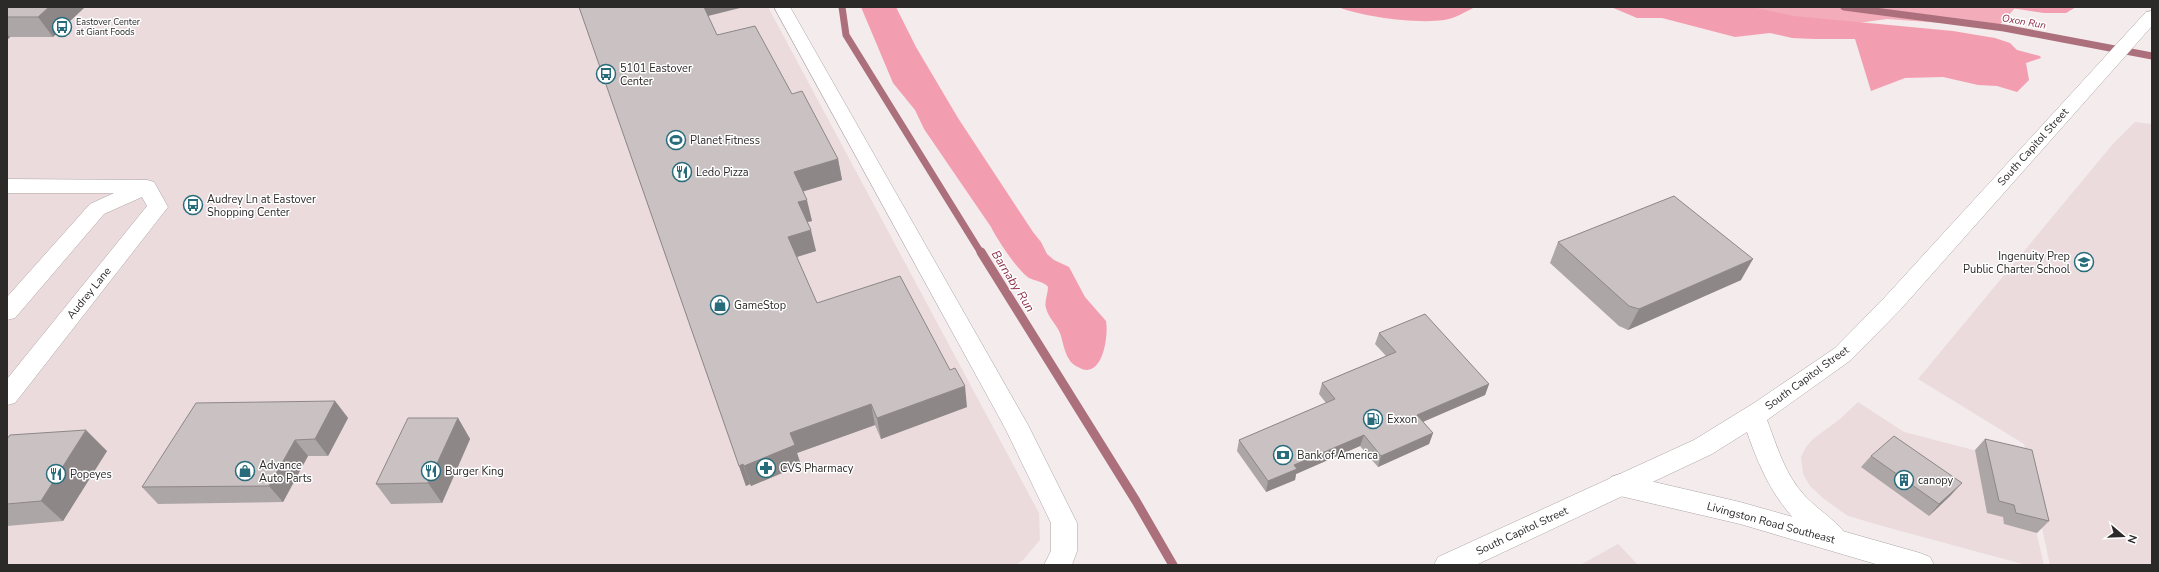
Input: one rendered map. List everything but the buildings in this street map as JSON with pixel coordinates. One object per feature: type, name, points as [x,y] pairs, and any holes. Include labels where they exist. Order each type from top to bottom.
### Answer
[{"type":"street","points":[[782,7],[1016,425],[1064,523],[1064,551],[1058,565]]},
{"type":"street","name":"South Capitol Street","points":[[1448,565],[1703,447],[1753,416],[1843,354],[1893,303],[2138,29],[2152,16]]},
{"type":"street","points":[[7,186],[147,187]]},
{"type":"street","points":[[7,312],[97,209],[147,187]]},
{"type":"street","name":"Audrey Lane","points":[[7,396],[158,207],[147,187]]},
{"type":"street","points":[[1753,416],[1772,465],[1790,498],[1812,520],[1837,541]]},
{"type":"street","name":"Livingston Road Southeast","points":[[1620,485],[1740,513],[1920,565]]},
{"type":"shaded area","points":[[7,7],[768,7],[1039,513],[1040,540],[1023,560],[1016,565],[7,565]]},
{"type":"shaded area","points":[[861,7],[896,7],[916,47],[958,118],[1041,242],[1047,254],[1054,260],[1069,267],[1085,297],[1106,321],[1107,328],[1105,346],[1098,363],[1093,368],[1086,370],[1071,363],[1066,353],[1060,333],[1046,308],[1045,303],[1048,287],[1047,285],[1029,278],[1024,274],[1013,262],[1002,246],[991,227],[924,129],[915,110],[893,83]]},
{"type":"shaded area","points":[[1338,7],[1475,7],[1460,15],[1448,19],[1419,21],[1375,17]]},
{"type":"shaded area","points":[[1611,7],[1752,7],[1794,16],[1953,31],[1995,38],[2010,43],[2017,50],[2040,56],[2041,58],[2026,63],[2029,80],[2017,92],[1997,86],[1978,85],[1943,77],[1905,78],[1871,91],[1855,39],[1792,38],[1770,33],[1735,37],[1662,18],[1637,18]]},
{"type":"shaded area","points":[[1700,7],[2016,7],[1998,27],[1887,19],[1784,33]]},
{"type":"shaded area","points":[[2004,7],[2076,7],[2066,13],[2044,13]]},
{"type":"shaded area","name":"Ingenuity Prep Public Charter School","points":[[2135,122],[2152,124],[2152,565],[2050,565],[2024,444],[1918,379],[2112,145]]},
{"type":"shaded area","points":[[1858,402],[1904,432],[2020,462],[2044,565],[2026,565],[1848,516],[1824,499],[1810,486],[1803,474],[1801,457],[1806,447],[1813,439],[1840,419]]},
{"type":"shaded area","points":[[1618,544],[1638,565],[1580,565],[1582,564]]},
{"type":"waterway","name":"Barnaby Run","points":[[842,7],[846,35],[981,253]]},
{"type":"waterway","name":"Oxon Run","points":[[1844,7],[2004,28],[2152,56]]},
{"type":"waterway","name":"Barnaby Run","points":[[981,252],[1136,501],[1173,565]]},
{"type":"place","name":"Eastover Center at Giant Foods","points":[[62,27]]},
{"type":"place","name":"5101 Eastover Center","points":[[606,74]]},
{"type":"place","name":"Planet Fitness","points":[[676,140]]},
{"type":"place","name":"Ledo Pizza","points":[[682,172]]},
{"type":"place","name":"Audrey Ln at Eastover Shopping Center","points":[[193,205]]},
{"type":"place","name":"Ingenuity Prep Public Charter School","points":[[2084,262]]},
{"type":"place","name":"GameStop","points":[[720,305]]},
{"type":"place","name":"Exxon","points":[[1373,419]]},
{"type":"place","name":"Bank of America","points":[[1283,455]]},
{"type":"place","name":"CVS Pharmacy","points":[[766,468]]},
{"type":"place","name":"Advance Auto Parts","points":[[245,471]]},
{"type":"place","name":"Burger King","points":[[431,471]]},
{"type":"place","name":"Popeyes","points":[[56,474]]},
{"type":"place","name":"canopy","points":[[1904,480]]}]
